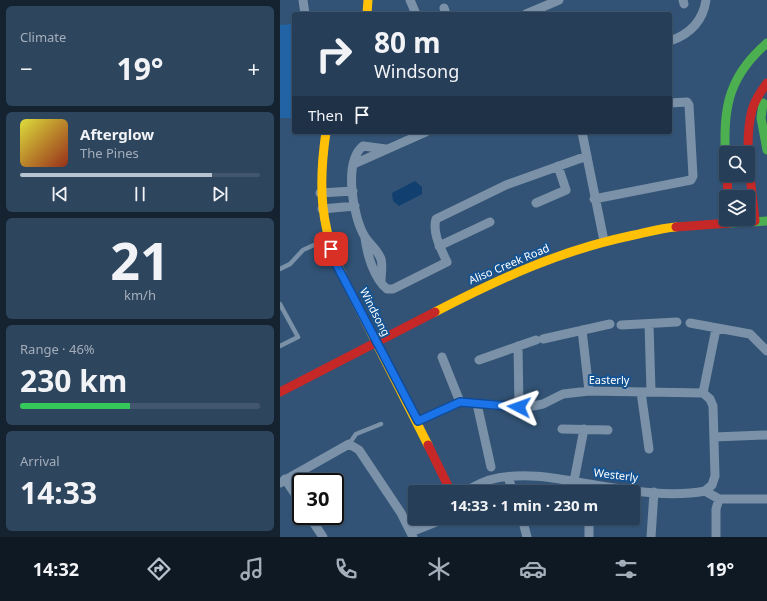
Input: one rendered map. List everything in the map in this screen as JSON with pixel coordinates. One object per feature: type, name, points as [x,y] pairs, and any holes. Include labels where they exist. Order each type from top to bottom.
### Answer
[{"type":"main road","points":[[367,12],[368,0]]},
{"type":"main road","points":[[725,146],[724,135],[728,100],[735,81],[747,62],[767,43]]},
{"type":"main road","points":[[767,83],[761,118],[767,150]]},
{"type":"main road","points":[[756,221],[749,129],[752,110],[757,97],[767,83]]},
{"type":"main road","name":"Windsong","points":[[326,134],[322,156],[320,193],[328,238],[334,260],[418,421],[448,485]]},
{"type":"main road","name":"Aliso Creek Road","points":[[756,221],[767,221]]},
{"type":"main road","name":"Aliso Creek Road","points":[[280,392],[496,280],[545,260],[604,241],[671,227],[719,222]]},
{"type":"street","points":[[303,0],[305,12]]},
{"type":"street","points":[[410,0],[415,12]]},
{"type":"street","points":[[531,12],[559,0]]},
{"type":"street","points":[[672,40],[684,35],[697,24],[704,12],[706,0]]},
{"type":"street","points":[[594,199],[691,180],[693,176],[689,105],[687,102],[683,101],[672,103]]},
{"type":"street","points":[[421,134],[354,164],[351,172],[356,220],[365,238],[376,248],[381,260],[382,282],[387,289],[393,289],[446,262],[439,246],[434,226],[436,219],[506,185],[587,156]]},
{"type":"street","points":[[582,134],[594,199],[604,241]]},
{"type":"street","points":[[536,203],[566,190],[558,166]]},
{"type":"street","points":[[320,193],[353,190]]},
{"type":"street","points":[[322,209],[355,206]]},
{"type":"street","points":[[439,246],[490,222]]},
{"type":"street","points":[[621,325],[677,322]]},
{"type":"street","points":[[690,323],[716,329],[750,334],[767,351]]},
{"type":"street","points":[[479,360],[518,346],[610,324]]},
{"type":"street","points":[[649,324],[651,391]]},
{"type":"street","points":[[716,329],[703,393],[710,399],[713,406],[715,476],[712,485],[705,491],[719,499],[767,499]]},
{"type":"street","points":[[582,330],[589,391]]},
{"type":"street","points":[[518,346],[519,407]]},
{"type":"street","points":[[418,421],[460,402],[442,357]]},
{"type":"street","name":"Easterly","points":[[460,402],[519,407],[543,404],[563,394],[589,391],[703,393]]},
{"type":"street","points":[[641,392],[649,449]]},
{"type":"street","points":[[477,404],[491,467]]},
{"type":"street","points":[[562,429],[608,430]]},
{"type":"street","points":[[574,481],[584,429]]},
{"type":"street","points":[[714,437],[767,435]]},
{"type":"street","points":[[292,493],[282,481],[349,444],[359,450],[401,513],[412,534],[431,525]]},
{"type":"street","points":[[508,477],[511,485]]},
{"type":"street","name":"Westerly","points":[[479,485],[489,480],[508,477],[556,478],[574,481],[583,485]]},
{"type":"street","name":"Westerly","points":[[640,491],[694,493],[705,491]]},
{"type":"street","points":[[651,537],[654,492]]},
{"type":"street","points":[[716,537],[716,509],[719,499]]},
{"type":"street","points":[[315,525],[323,537]]},
{"type":"street","points":[[524,525],[527,537]]},
{"type":"street","points":[[589,525],[589,537]]},
{"type":"lane","points":[[280,269],[290,264],[303,250],[328,238]]},
{"type":"lane","points":[[280,304],[298,337],[280,346]]},
{"type":"lane","points":[[349,444],[356,434],[381,424]]},
{"type":"shaded area","points":[[292,24],[292,118],[280,118],[280,25]]},
{"type":"shaded area","points":[[415,181],[422,187],[422,194],[399,206],[393,201],[392,193]]},
{"type":"traffic: fast","points":[[725,146],[726,114],[734,85],[742,71],[767,43]]},
{"type":"traffic: fast","points":[[763,103],[761,118],[767,150]]},
{"type":"traffic: fast","points":[[755,222],[767,221]]},
{"type":"traffic: slow","points":[[367,12],[368,0]]},
{"type":"traffic: slow","points":[[326,134],[322,170],[323,206],[325,223],[335,259],[428,445]]},
{"type":"traffic: slow","points":[[435,312],[532,266],[556,257],[607,241],[655,230],[676,227]]},
{"type":"traffic: jam","points":[[752,190],[748,151],[749,123],[755,103],[760,92],[767,83]]},
{"type":"traffic: jam","points":[[727,182],[728,190]]},
{"type":"traffic: jam","points":[[676,227],[719,224]]},
{"type":"traffic: jam","points":[[280,392],[435,312]]},
{"type":"traffic: jam","points":[[428,445],[448,485]]},
{"type":"route","points":[[331,249],[334,260],[418,421],[460,402],[519,407]]}]
